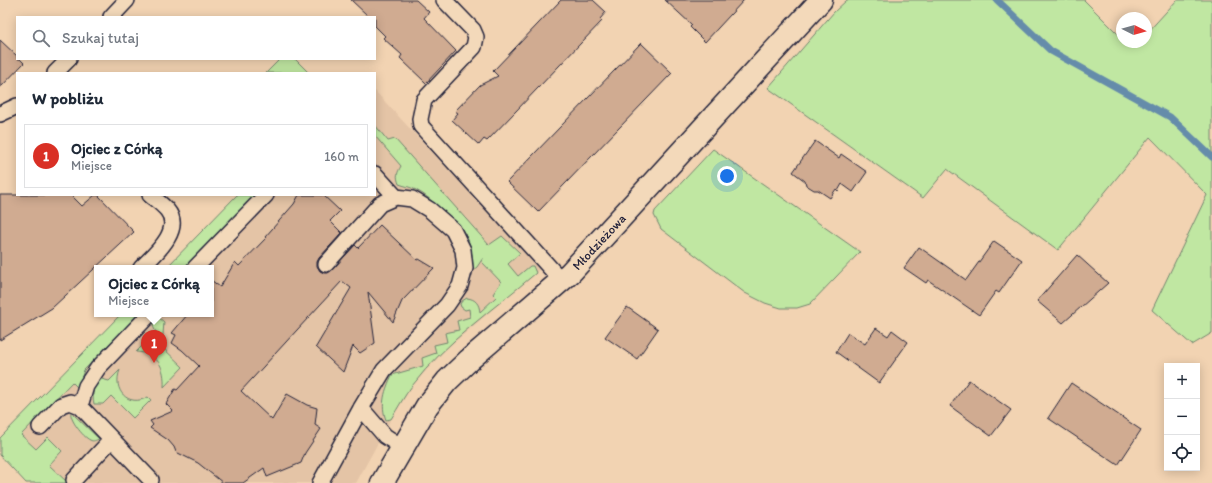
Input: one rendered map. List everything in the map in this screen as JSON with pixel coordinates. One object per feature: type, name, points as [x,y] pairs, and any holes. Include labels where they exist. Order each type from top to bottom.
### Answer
[{"type":"street","name":"Młodzieżowa","points":[[382,483],[427,406],[447,381],[469,360],[562,281],[628,211],[820,0]]},
{"type":"lane","points":[[112,16],[127,0]]},
{"type":"lane","points":[[444,0],[473,30],[476,37],[474,47],[424,100],[420,119],[421,126],[562,281]]},
{"type":"lane","points":[[56,72],[68,60]]},
{"type":"lane","points":[[0,114],[16,106]]},
{"type":"lane","points":[[376,175],[396,197]]},
{"type":"lane","points":[[145,265],[165,243],[170,235],[172,222],[168,211],[151,196]]},
{"type":"lane","points":[[198,265],[265,196]]},
{"type":"lane","points":[[320,483],[361,408],[384,370],[447,305],[460,286],[465,268],[463,250],[453,230],[430,210],[412,199],[396,197],[380,204],[326,264]]},
{"type":"lane","points":[[80,406],[86,386],[98,368],[147,317]]},
{"type":"lane","points":[[40,427],[61,405],[70,402],[80,406],[151,482]]},
{"type":"lane","points":[[361,408],[386,436],[402,447]]},
{"type":"lane","points":[[74,480],[112,440]]},
{"type":"shaded area","points":[[376,92],[540,269],[445,350],[412,386],[391,419],[356,483],[26,483],[0,455],[0,438],[118,317],[214,317],[214,265],[169,265],[236,196],[376,196]]},
{"type":"green space","points":[[847,0],[1084,0],[1116,32],[1116,48],[1152,48],[1152,27],[1177,0],[1212,0],[1212,333],[1192,345],[1152,310],[1207,195],[1150,137],[1058,250],[947,169],[923,198],[768,88],[834,12]]},
{"type":"green space","points":[[279,60],[296,60],[308,72],[267,72]]},
{"type":"green space","points":[[376,126],[388,141],[395,139],[489,245],[502,236],[520,253],[508,264],[518,276],[530,266],[533,266],[536,273],[471,326],[440,354],[409,390],[391,419],[386,420],[383,403],[387,386],[392,375],[423,366],[422,358],[436,353],[434,345],[447,342],[445,333],[459,330],[457,321],[470,317],[469,309],[465,310],[461,307],[460,304],[462,301],[467,298],[475,301],[478,304],[480,312],[496,297],[493,294],[501,282],[482,262],[483,258],[473,270],[471,250],[466,235],[456,223],[423,194],[412,188],[399,184],[397,175],[401,166],[376,137]]},
{"type":"green space","points":[[713,149],[860,252],[810,304],[797,308],[781,308],[765,303],[745,293],[661,229],[654,215],[655,211]]},
{"type":"green space","points":[[236,196],[255,196],[187,265],[169,265]]},
{"type":"green space","points":[[118,317],[136,317],[84,370],[78,388],[72,382],[21,435],[36,449],[48,437],[62,451],[49,465],[68,483],[26,483],[0,455],[0,438]]},
{"type":"green space","points":[[158,317],[164,322],[162,347],[183,367],[164,387],[163,373],[159,362],[150,355],[136,352],[156,332],[153,324],[154,320]]},
{"type":"green space","points":[[120,370],[118,384],[120,390],[128,399],[141,400],[148,397],[151,400],[133,418],[111,396],[103,404],[94,404],[93,391],[98,378],[109,381]]},
{"type":"green space","points":[[71,412],[99,439],[91,441],[87,438],[77,428],[72,419]]},
{"type":"building","points":[[351,0],[416,0],[429,12],[424,18],[456,51],[426,83],[400,58],[402,55],[383,38],[385,36],[376,27],[376,16],[366,16],[367,15]]},
{"type":"building","points":[[561,0],[593,0],[606,12],[600,19],[602,21],[487,141],[484,139],[479,145],[452,120],[458,113],[455,111],[480,85],[498,76],[493,71]]},
{"type":"building","points":[[665,0],[744,0],[705,42],[690,27],[692,25]]},
{"type":"building","points":[[0,40],[16,55],[16,60],[21,60],[24,63],[0,88]]},
{"type":"building","points":[[641,43],[672,73],[538,212],[507,182]]},
{"type":"building","points":[[815,141],[839,158],[841,154],[867,172],[853,192],[842,184],[838,191],[836,189],[830,198],[818,190],[814,190],[806,185],[805,181],[793,172]]},
{"type":"building","points":[[0,195],[72,196],[82,206],[94,196],[99,196],[134,232],[98,265],[94,265],[94,269],[52,308],[0,340]]},
{"type":"building","points":[[298,196],[324,196],[340,211],[330,221],[342,233],[317,262],[317,266],[320,271],[324,273],[328,273],[332,270],[355,245],[358,248],[380,225],[417,260],[419,259],[434,268],[402,301],[393,322],[368,292],[375,343],[360,353],[353,346],[343,372],[316,347],[351,288],[342,281],[241,391],[272,420],[287,394],[307,405],[317,408],[315,425],[321,429],[305,453],[301,463],[267,477],[264,468],[243,483],[223,483],[198,463],[176,452],[168,440],[150,428],[153,425],[150,421],[173,411],[166,404],[175,389],[177,390],[199,366],[172,343],[176,335],[172,333],[185,317],[214,317],[214,282],[220,287],[235,262],[239,266],[266,238],[265,237],[294,204]]},
{"type":"building","points":[[994,241],[1022,260],[999,293],[996,291],[979,315],[928,280],[926,283],[904,268],[919,247],[966,280]]},
{"type":"building","points":[[1077,255],[1108,283],[1063,323],[1037,301]]},
{"type":"building","points":[[627,307],[658,329],[637,359],[605,337]]},
{"type":"building","points":[[876,328],[888,336],[892,330],[908,342],[879,383],[836,352],[848,333],[865,344]]},
{"type":"building","points":[[969,380],[1011,410],[991,436],[950,406]]},
{"type":"building","points":[[1071,383],[1141,430],[1118,465],[1048,418]]},
{"type":"waterway","points":[[997,0],[1051,51],[1170,117],[1212,157]]},
{"type":"place","name":"Ojciec z Córką","points":[[154,363]]}]
